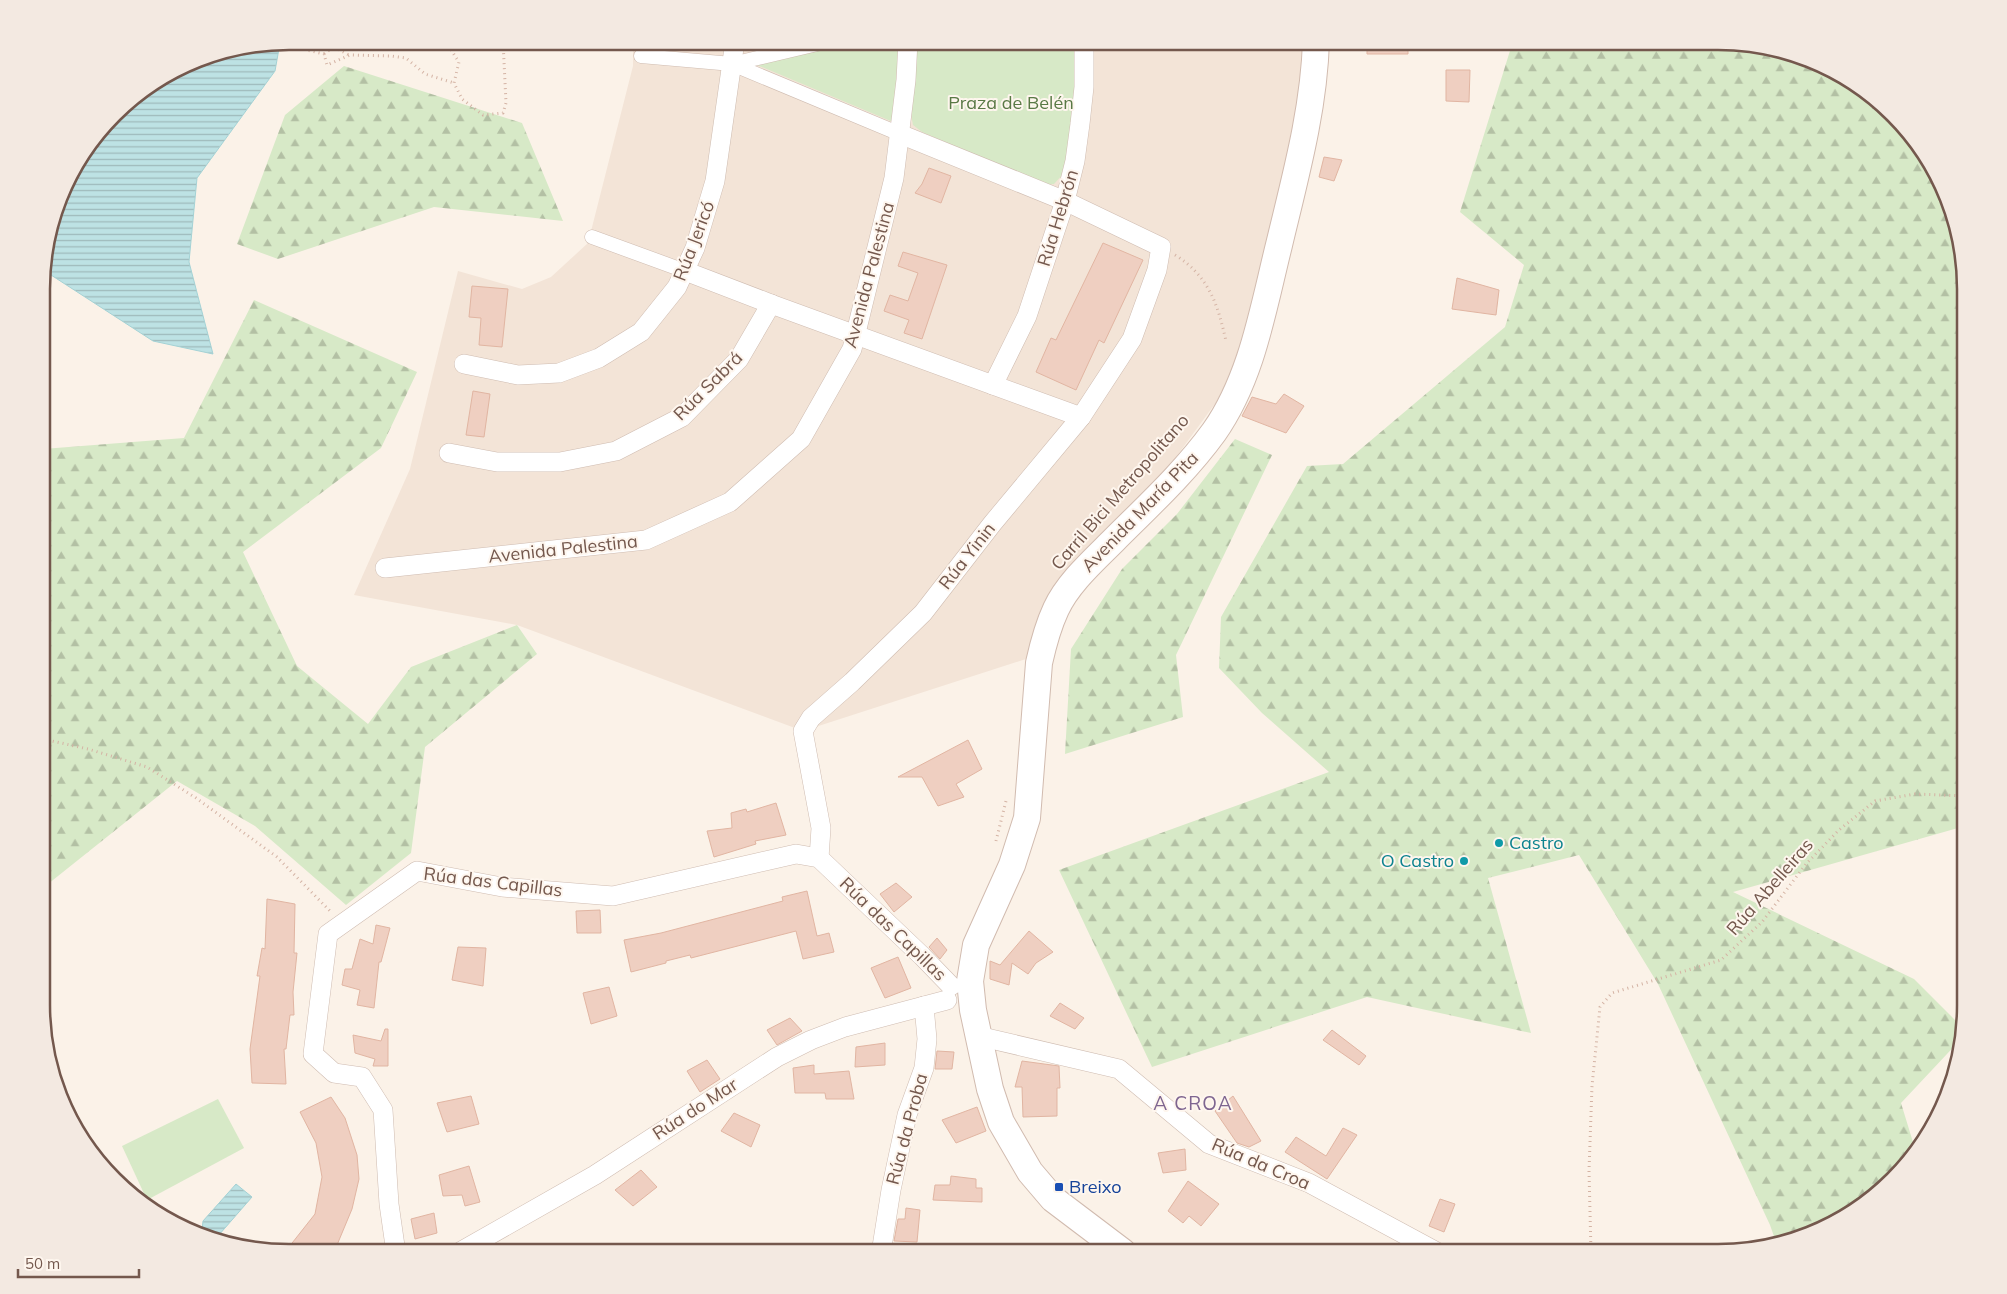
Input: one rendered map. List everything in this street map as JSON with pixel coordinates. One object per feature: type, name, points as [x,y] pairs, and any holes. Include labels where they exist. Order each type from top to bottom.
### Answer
[{"type":"main road","name":"Avenida María Pita","points":[[1112,1244],[1053,1199],[1030,1172],[1002,1122],[990,1089],[973,1010],[956,989],[1012,865],[1027,818],[1039,663],[1056,608],[1082,572],[1162,493],[1195,455],[1230,408],[1245,372],[1257,333],[1298,165],[1311,101],[1315,50]]},
{"type":"street","name":"Rúa Jericó","points":[[464,364],[518,376],[560,373],[599,358],[641,332],[677,287],[695,248],[716,181],[734,50]]},
{"type":"street","points":[[732,64],[792,50]]},
{"type":"street","name":"Avenida Palestina","points":[[385,568],[646,540],[730,502],[801,438],[852,349],[894,178],[907,50]]},
{"type":"street","name":"Rúa Hebrón","points":[[993,385],[1027,316],[1065,201],[1075,160],[1080,124],[1084,87],[1084,50]]},
{"type":"street","points":[[641,56],[732,64],[1065,201],[1162,247]]},
{"type":"street","points":[[592,237],[1081,417]]},
{"type":"street","name":"Rúa Yinin","points":[[819,858],[821,828],[803,731],[811,718],[852,682],[923,613],[992,524],[1081,417],[1132,339],[1157,270],[1162,247]]},
{"type":"street","name":"Rúa Sabrá","points":[[449,453],[497,462],[560,462],[616,451],[682,417],[739,360],[771,304]]},
{"type":"street","name":"Rúa das Capillas","points":[[395,1244],[389,1204],[383,1110],[362,1077],[334,1073],[312,1054],[328,934],[417,871],[502,887],[613,896],[796,854],[819,858],[956,989]]},
{"type":"street","name":"Rúa do Mar","points":[[474,1244],[595,1175],[777,1057],[811,1040],[845,1027],[924,1006],[956,989]]},
{"type":"street","name":"Rúa da Proba","points":[[882,1244],[891,1190],[908,1115],[924,1068],[927,1039],[924,1006]]},
{"type":"street","name":"Rúa da Croa","points":[[978,1036],[1119,1069],[1210,1144],[1309,1183],[1422,1244]]},
{"type":"path","points":[[306,50],[324,54],[330,50]]},
{"type":"path","points":[[340,50],[350,55],[406,58],[425,74],[454,83]]},
{"type":"path","points":[[451,50],[459,62],[454,83],[462,99],[483,115],[503,113],[506,103],[503,50]]},
{"type":"path","points":[[324,54],[327,65],[350,55]]},
{"type":"path","points":[[1162,247],[1185,262],[1204,280],[1219,307],[1226,341]]},
{"type":"path","points":[[50,740],[88,748],[148,767],[196,798],[277,856],[342,924]]},
{"type":"path","name":"Rúa Abelleiras","points":[[1591,1244],[1592,1086],[1600,1007],[1612,993],[1721,960],[1762,922],[1813,857],[1838,830],[1875,801],[1915,794],[1957,796]]},
{"type":"path","points":[[995,845],[1006,799]]},
{"type":"shaded area","points":[[633,50],[1302,50],[1300,88],[1284,168],[1247,320],[1233,368],[1217,401],[1029,658],[803,731],[517,625],[354,595],[410,469],[458,271],[522,289],[551,277],[588,243],[633,66]]},
{"type":"green space","points":[[821,50],[898,50],[893,122],[757,65]]},
{"type":"green space","name":"Praza de Belén","points":[[917,50],[1076,50],[1075,84],[1065,172],[1054,184],[1045,185],[922,132],[913,125],[911,114]]},
{"type":"green space","points":[[1510,50],[1718,50],[1765,55],[1810,68],[1838,82],[1864,99],[1898,131],[1917,156],[1939,197],[1949,227],[1955,258],[1957,289],[1957,828],[1733,892],[1914,979],[1956,1021],[1955,1036],[1953,1048],[1901,1103],[1913,1143],[1898,1163],[1876,1185],[1851,1204],[1810,1226],[1780,1236],[1774,1237],[1658,984],[1579,855],[1488,878],[1531,1033],[1367,997],[1152,1067],[1059,870],[1329,772],[1262,713],[1219,668],[1221,617],[1307,466],[1343,464],[1505,327],[1524,265],[1460,212]]},
{"type":"green space","points":[[344,66],[522,123],[563,221],[434,207],[278,259],[237,244],[285,115]]},
{"type":"green space","points":[[254,300],[417,372],[381,448],[243,552],[297,666],[368,724],[411,667],[517,625],[537,654],[425,747],[411,853],[346,905],[255,826],[177,781],[50,882],[50,448],[184,438]]},
{"type":"green space","points":[[1235,439],[1272,455],[1176,655],[1183,717],[1065,754],[1071,649],[1122,569],[1177,514]]},
{"type":"green space","points":[[218,1099],[244,1148],[149,1199],[145,1197],[122,1146]]},
{"type":"water","points":[[279,51],[275,71],[197,178],[189,262],[213,354],[153,341],[51,275],[58,227],[68,197],[82,169],[99,143],[131,109],[156,90],[197,68],[227,58],[258,52]]},
{"type":"water","points":[[236,1184],[252,1197],[220,1234],[202,1228],[203,1221]]},
{"type":"building","points":[[1367,50],[1408,50],[1408,54],[1367,54]]},
{"type":"building","points":[[1446,70],[1470,70],[1469,102],[1446,101]]},
{"type":"building","points":[[1324,157],[1342,160],[1334,181],[1319,177]]},
{"type":"building","points":[[929,168],[951,176],[941,203],[915,193],[922,184]]},
{"type":"building","points":[[1103,243],[1143,260],[1104,343],[1099,340],[1076,390],[1036,372],[1051,338],[1056,340]]},
{"type":"building","points":[[903,252],[947,265],[922,339],[904,333],[909,320],[884,311],[890,295],[908,301],[918,273],[898,266]]},
{"type":"building","points":[[1457,278],[1499,290],[1496,315],[1452,309]]},
{"type":"building","points":[[472,286],[508,289],[502,347],[479,345],[481,318],[469,317]]},
{"type":"building","points":[[473,391],[490,394],[484,437],[466,435]]},
{"type":"building","points":[[1284,394],[1304,406],[1286,433],[1242,416],[1252,397],[1276,404]]},
{"type":"building","points":[[968,740],[982,769],[956,784],[964,797],[938,806],[922,777],[898,777]]},
{"type":"building","points":[[776,803],[786,835],[755,841],[756,844],[714,857],[707,831],[732,828],[731,813],[746,809],[747,812]]},
{"type":"building","points":[[896,883],[912,897],[894,912],[880,894]]},
{"type":"building","points":[[807,891],[817,936],[829,933],[834,952],[803,959],[796,931],[691,958],[690,955],[631,972],[624,940],[661,933],[783,901],[782,897]]},
{"type":"building","points":[[267,899],[295,904],[294,953],[297,953],[293,992],[294,1015],[290,1015],[286,1049],[284,1049],[286,1084],[252,1083],[250,1049],[260,976],[257,976],[262,948],[265,949]]},
{"type":"building","points":[[600,910],[601,933],[577,933],[576,911]]},
{"type":"building","points":[[376,925],[390,928],[381,962],[379,962],[374,1008],[357,1005],[360,990],[342,985],[345,969],[352,969],[360,939],[373,944]]},
{"type":"building","points":[[1029,931],[1053,952],[1036,963],[1028,974],[1012,963],[1009,985],[990,979],[990,961],[1000,965]]},
{"type":"building","points":[[937,938],[947,950],[940,959],[929,947]]},
{"type":"building","points":[[458,947],[486,948],[483,986],[452,980]]},
{"type":"building","points":[[898,957],[911,988],[885,998],[871,968]]},
{"type":"building","points":[[609,987],[617,1016],[591,1024],[583,993]]},
{"type":"building","points":[[1060,1003],[1084,1018],[1075,1029],[1050,1016]]},
{"type":"building","points":[[790,1018],[802,1031],[777,1045],[767,1030]]},
{"type":"building","points":[[385,1029],[388,1029],[388,1066],[373,1066],[375,1059],[355,1053],[353,1035],[381,1041]]},
{"type":"building","points":[[1332,1030],[1366,1056],[1359,1065],[1323,1040]]},
{"type":"building","points":[[885,1043],[885,1065],[855,1067],[856,1047]]},
{"type":"building","points":[[937,1051],[954,1052],[952,1069],[935,1069]]},
{"type":"building","points":[[707,1060],[720,1079],[700,1092],[687,1071]]},
{"type":"building","points":[[1022,1061],[1059,1066],[1060,1088],[1057,1088],[1057,1116],[1023,1117],[1022,1087],[1015,1087]]},
{"type":"building","points":[[814,1065],[814,1074],[849,1071],[854,1099],[826,1099],[825,1093],[795,1093],[793,1068]]},
{"type":"building","points":[[471,1096],[479,1124],[447,1132],[437,1103]]},
{"type":"building","points":[[1233,1096],[1261,1141],[1249,1147],[1237,1143],[1215,1111]]},
{"type":"building","points":[[331,1097],[345,1118],[357,1155],[359,1179],[352,1209],[337,1244],[291,1244],[315,1214],[322,1177],[316,1143],[300,1112]]},
{"type":"building","points":[[977,1107],[986,1131],[956,1143],[942,1120]]},
{"type":"building","points":[[734,1113],[760,1125],[751,1147],[721,1131]]},
{"type":"building","points":[[1343,1128],[1357,1135],[1327,1179],[1285,1152],[1296,1137],[1326,1156]]},
{"type":"building","points":[[1185,1149],[1186,1170],[1163,1173],[1158,1153]]},
{"type":"building","points":[[469,1166],[480,1202],[465,1206],[462,1195],[443,1196],[439,1175]]},
{"type":"building","points":[[641,1170],[657,1187],[633,1206],[615,1190]]},
{"type":"building","points":[[951,1176],[976,1179],[976,1188],[982,1188],[982,1202],[933,1200],[935,1185],[950,1185]]},
{"type":"building","points":[[1188,1181],[1219,1204],[1201,1226],[1189,1216],[1183,1223],[1168,1211]]},
{"type":"building","points":[[1440,1199],[1455,1204],[1444,1232],[1429,1226]]},
{"type":"building","points":[[906,1208],[920,1210],[917,1242],[894,1241],[898,1219],[905,1219]]},
{"type":"building","points":[[434,1213],[437,1233],[415,1239],[411,1219]]},
{"type":"place","name":"Castro","points":[[1499,843]]},
{"type":"place","name":"O Castro","points":[[1464,861]]},
{"type":"place","name":"Breixo","points":[[1059,1187]]},
{"type":"district","name":"A CROA","points":[[1193,1103]]}]
